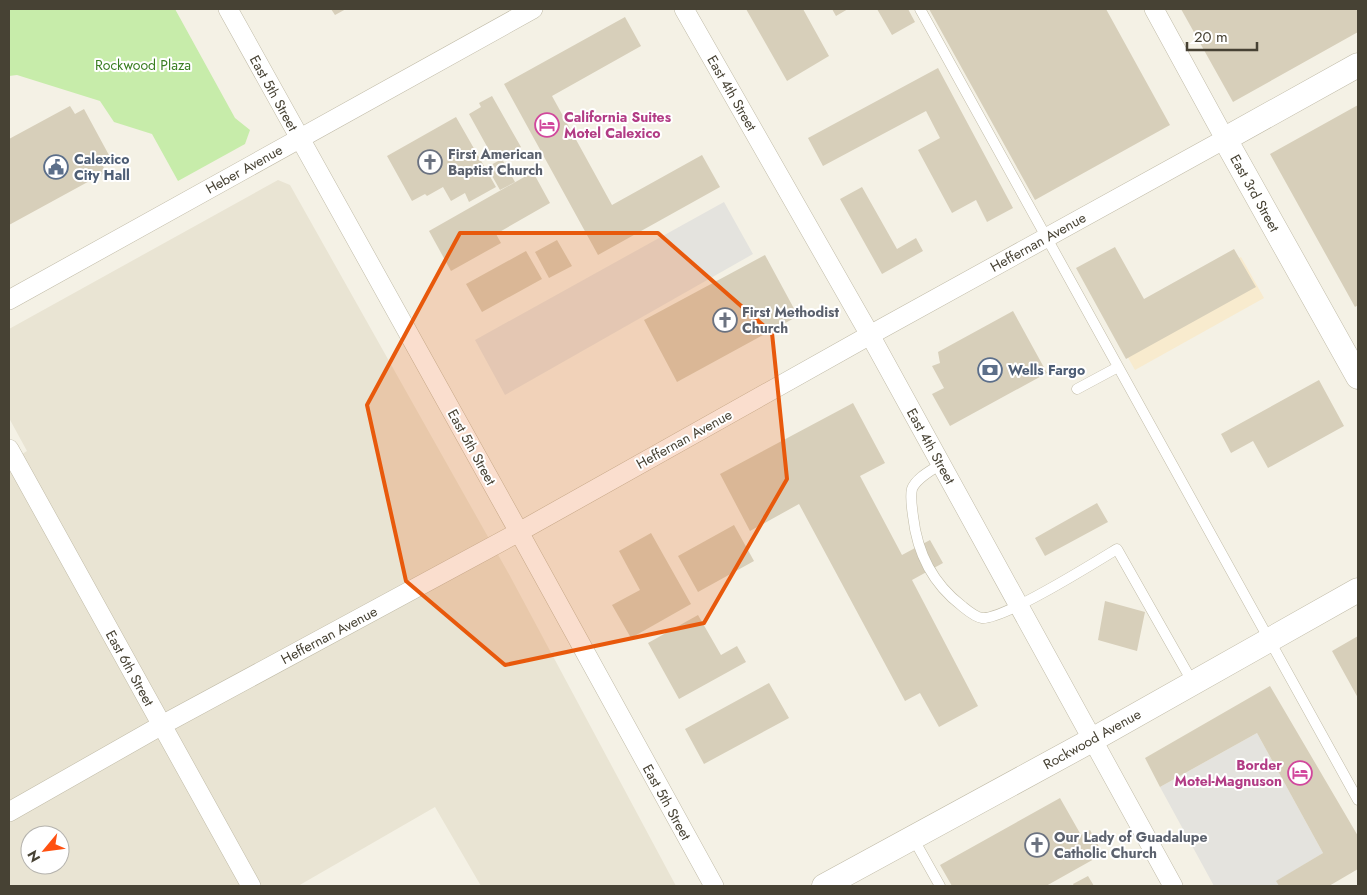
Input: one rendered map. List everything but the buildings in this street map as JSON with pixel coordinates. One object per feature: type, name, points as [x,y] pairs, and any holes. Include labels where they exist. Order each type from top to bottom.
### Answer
[{"type":"street","name":"East 5th Street","points":[[228,9],[714,886]]},
{"type":"street","name":"Heber Avenue","points":[[9,300],[533,9]]},
{"type":"street","name":"East 4th Street","points":[[684,9],[870,335],[1173,886]]},
{"type":"street","name":"East 3rd Street","points":[[1154,9],[1358,377]]},
{"type":"street","name":"Heffernan Avenue","points":[[9,812],[162,725],[519,532],[870,335],[1358,66]]},
{"type":"street","name":"East 6th Street","points":[[9,449],[251,886]]},
{"type":"street","name":"Rockwood Avenue","points":[[824,886],[1092,740],[1358,590]]},
{"type":"lane","points":[[920,9],[1358,800]]},
{"type":"lane","points":[[1077,389],[1118,367]]},
{"type":"lane","points":[[941,464],[923,476],[912,488],[912,505],[914,532],[921,551],[932,575],[946,593],[971,613],[982,618],[994,616],[1018,606],[1117,549],[1193,683]]},
{"type":"lane","points":[[912,838],[940,886]]},
{"type":"highlighted area","points":[[460,233],[658,233],[772,333],[787,479],[704,623],[505,665],[406,581],[367,405]]},
{"type":"shaded area","points":[[278,180],[290,185],[510,576],[676,886],[481,886],[435,807],[298,886],[9,886],[9,462],[27,451],[9,418],[9,329]]},
{"type":"shaded area","points":[[724,202],[753,254],[505,395],[475,340]]},
{"type":"shaded area","points":[[1241,257],[1264,298],[1135,370],[1084,279],[1146,310]]},
{"type":"shaded area","points":[[1257,733],[1323,853],[1277,881],[1279,886],[1214,886],[1160,787]]},
{"type":"green space","name":"Rockwood Plaza","points":[[9,9],[175,9],[235,118],[250,130],[245,144],[178,181],[152,134],[114,122],[100,101],[17,75],[9,76]]},
{"type":"place","name":"California Suites Motel Calexico","points":[[547,125]]},
{"type":"place","name":"First American Baptist Church","points":[[430,162]]},
{"type":"place","name":"Calexico City Hall","points":[[56,167]]},
{"type":"place","name":"First Methodist Church","points":[[725,320]]},
{"type":"place","name":"Wells Fargo","points":[[990,370]]},
{"type":"place","name":"Border Motel-Magnuson","points":[[1300,773]]},
{"type":"place","name":"Our Lady of Guadalupe Catholic Church","points":[[1037,845]]}]
